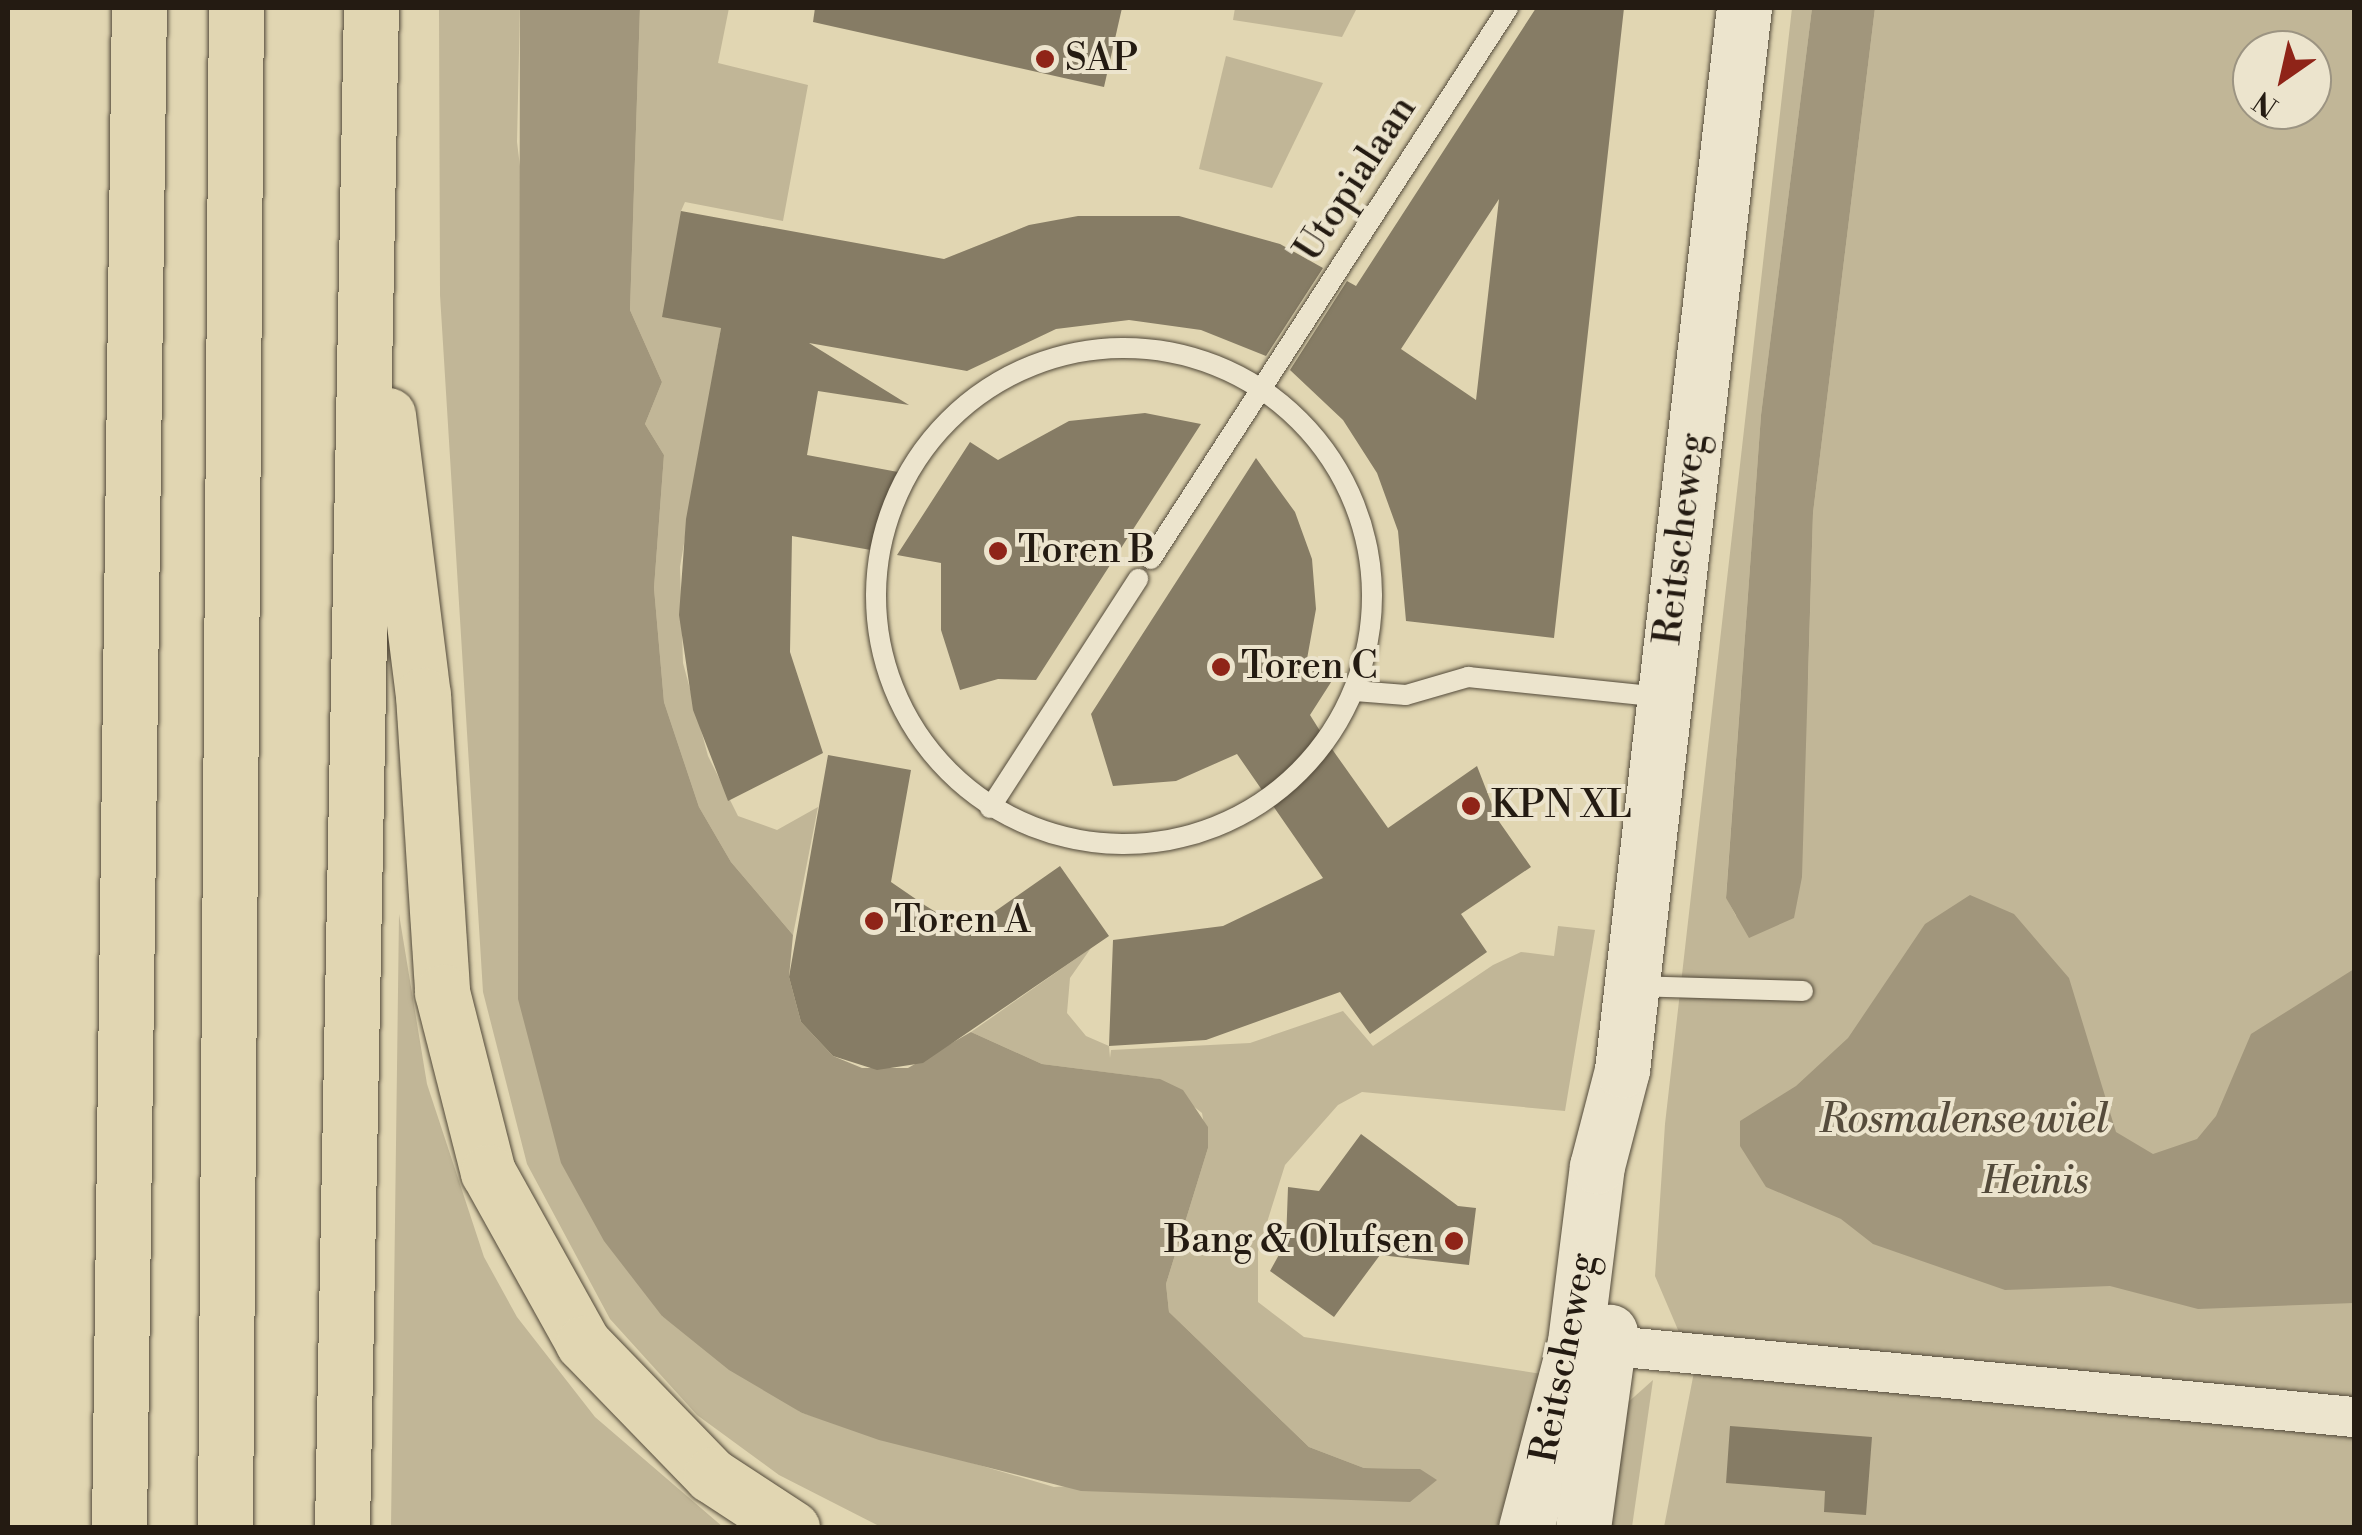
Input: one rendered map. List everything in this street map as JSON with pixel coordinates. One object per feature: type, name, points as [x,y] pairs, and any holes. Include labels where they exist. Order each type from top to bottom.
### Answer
[{"type":"highway","points":[[119,1528],[139,8]]},
{"type":"highway","points":[[224,1528],[236,8]]},
{"type":"highway","points":[[342,1528],[371,8]]},
{"type":"highway","points":[[364,224],[423,695],[442,992],[488,1172],[553,1301],[594,1355],[711,1474],[792,1528]]},
{"type":"street","name":"Reitscheweg","points":[[1526,1528],[1591,1344],[1627,1174],[1622,1070],[1630,986],[1744,8]]},
{"type":"street","name":"Reitscheweg","points":[[1583,1528],[1591,1344]]},
{"type":"street","points":[[1591,1344],[2354,1417]]},
{"type":"lane","name":"Utopialaan","points":[[1151,559],[1508,8]]},
{"type":"lane","points":[[1132,347],[1200,359],[1262,389],[1315,436],[1353,498],[1372,567],[1370,638],[1356,691],[1327,742],[1269,800],[1204,834],[1131,846],[1058,837],[990,808],[934,759],[895,697],[875,626],[878,552],[904,476],[946,421],[1000,379],[1064,354],[1132,347]]},
{"type":"lane","points":[[990,808],[1138,579]]},
{"type":"lane","points":[[1356,691],[1406,695],[1468,677],[1662,697]]},
{"type":"lane","points":[[1630,986],[1803,991]]},
{"type":"green space","points":[[439,8],[520,8],[517,142],[662,1316],[802,1413],[1054,1487],[1420,1469],[1364,1468],[1309,1447],[1169,1312],[1166,1284],[1208,1148],[1202,1113],[1159,1079],[1042,1064],[971,1032],[1091,948],[1070,978],[1067,1013],[1086,1036],[1109,1046],[1110,1058],[1111,1050],[1250,1043],[1343,1011],[1373,1046],[1493,965],[1521,952],[1554,956],[1558,926],[1595,930],[1565,1111],[1362,1092],[1338,1105],[1285,1165],[1258,1251],[1258,1302],[1304,1337],[1542,1374],[1497,1527],[881,1527],[779,1475],[697,1415],[610,1319],[527,1164],[483,992],[440,295]]},
{"type":"green space","points":[[640,8],[729,8],[718,63],[808,85],[783,221],[685,202],[681,211],[721,328],[680,567],[683,663],[708,756],[738,816],[777,830],[818,807],[793,935],[731,862],[699,807],[664,702],[654,588],[664,455],[645,424],[662,382],[630,310]]},
{"type":"green space","points":[[1235,8],[1357,8],[1342,37],[1233,20]]},
{"type":"green space","name":"Heinis","points":[[1792,8],[1812,8],[1761,415],[1726,897],[1736,916],[1808,680],[1813,513],[1875,8],[2354,8],[2354,1527],[1664,1527],[1699,1346],[1684,1344],[1655,1276],[1665,1124]]},
{"type":"green space","points":[[1226,56],[1323,83],[1272,188],[1199,169]]},
{"type":"green space","points":[[399,914],[427,1084],[484,1257],[517,1317],[595,1417],[723,1527],[391,1527]]},
{"type":"green space","points":[[1653,1380],[1632,1527],[1602,1528],[1625,1405]]},
{"type":"water","points":[[520,8],[640,8],[630,310],[662,382],[645,424],[664,455],[654,588],[664,702],[699,807],[731,862],[793,935],[789,977],[801,1022],[833,1056],[862,1068],[908,1068],[971,1032],[1042,1064],[1160,1079],[1183,1090],[1208,1127],[1208,1148],[1166,1284],[1169,1312],[1309,1447],[1364,1468],[1420,1469],[1437,1480],[1410,1502],[1081,1491],[879,1440],[802,1413],[729,1370],[662,1316],[604,1241],[561,1163],[518,999]]},
{"type":"water","points":[[1812,8],[1875,8],[1813,513],[1802,877],[1794,918],[1749,938],[1726,898],[1761,415]]},
{"type":"water","name":"Rosmalense wiel","points":[[1970,895],[2014,914],[2069,978],[2116,1132],[2153,1154],[2197,1139],[2216,1116],[2251,1034],[2354,969],[2354,1303],[2198,1309],[2110,1286],[2005,1290],[1873,1244],[1841,1219],[1766,1187],[1740,1146],[1740,1121],[1796,1086],[1848,1038],[1925,924]]},
{"type":"building","name":"SAP","points":[[815,8],[1122,8],[1104,87],[813,22]]},
{"type":"building","points":[[1536,8],[1624,8],[1554,638],[1406,621],[1398,531],[1377,473],[1343,420],[1290,370],[1347,281],[1356,286]],"holes":[[[1499,199],[1476,400],[1401,349]]]},
{"type":"building","points":[[681,211],[944,259],[1029,225],[1078,216],[1179,216],[1280,244],[1323,268],[1266,356],[1201,330],[1129,320],[1056,329],[967,371],[809,343],[909,405],[818,391],[807,455],[898,472],[882,552],[792,536],[790,652],[823,753],[728,801],[693,710],[679,615],[686,519],[721,328],[662,317]]},
{"type":"building","name":"Toren B","points":[[1145,413],[1201,424],[1036,680],[998,679],[960,690],[941,630],[941,563],[897,555],[970,442],[998,460],[1069,421]]},
{"type":"building","points":[[1256,458],[1295,512],[1312,559],[1316,609],[1307,659],[1335,676],[1310,715],[1327,742],[1388,828],[1477,766],[1498,820],[1531,867],[1461,914],[1487,952],[1370,1034],[1340,992],[1206,1040],[1109,1046],[1113,940],[1223,926],[1323,878],[1237,754],[1176,781],[1113,786],[1091,714]]},
{"type":"building","name":"Toren A","points":[[828,755],[911,770],[891,882],[926,906],[967,931],[1060,866],[1109,936],[923,1063],[877,1070],[833,1056],[801,1022],[789,977]]},
{"type":"building","points":[[1361,1134],[1458,1206],[1476,1208],[1469,1265],[1380,1255],[1334,1317],[1270,1271],[1286,1242],[1288,1187],[1319,1191]]},
{"type":"building","points":[[1730,1426],[1872,1437],[1866,1515],[1824,1512],[1825,1491],[1726,1483]]},
{"type":"place","name":"SAP","points":[[1045,59]]},
{"type":"place","name":"Toren B","points":[[998,551]]},
{"type":"place","name":"Toren C","points":[[1221,667]]},
{"type":"place","name":"KPN XL","points":[[1471,806]]},
{"type":"place","name":"Toren A","points":[[874,921]]},
{"type":"place","name":"Bang & Olufsen","points":[[1454,1241]]}]
